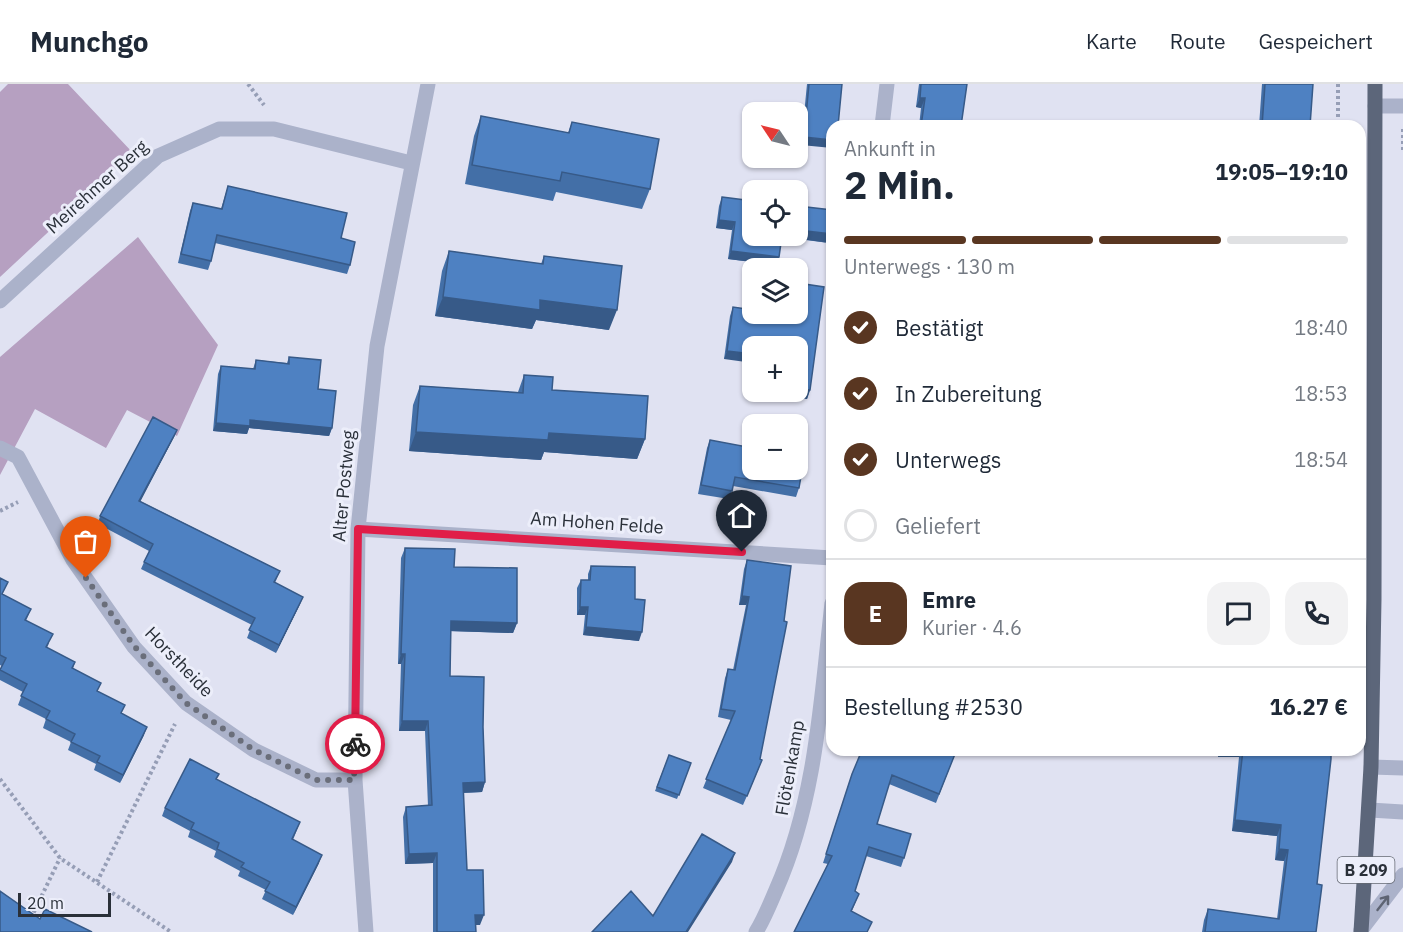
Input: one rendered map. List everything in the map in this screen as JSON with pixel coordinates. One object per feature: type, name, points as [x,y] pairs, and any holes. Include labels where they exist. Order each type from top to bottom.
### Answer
[{"type":"main road","name":"B 209","points":[[1361,931],[1370,810],[1374,599],[1375,84]]},
{"type":"street","name":"Alter Postweg","points":[[366,932],[354,780],[358,529],[377,346],[428,84]]},
{"type":"street","points":[[883,120],[887,84]]},
{"type":"street","points":[[1375,106],[1403,106]]},
{"type":"street","name":"Meirehmer Berg","points":[[0,301],[158,156],[219,129],[274,129],[411,163]]},
{"type":"street","name":"Horstheide","points":[[0,448],[18,457],[74,560],[134,646],[186,703],[254,750],[316,780],[354,780]]},
{"type":"street","name":"Am Hohen Felde","points":[[358,529],[826,558]]},
{"type":"street","name":"Flötenkamp","points":[[756,932],[781,878],[800,826],[815,754],[826,656]]},
{"type":"street","points":[[1371,767],[1403,768]]},
{"type":"street","points":[[1370,810],[1403,812]]},
{"type":"street","points":[[1361,931],[1403,874]]},
{"type":"path","points":[[1338,84],[1338,120]]},
{"type":"path","points":[[97,882],[186,703]]},
{"type":"path","points":[[0,780],[60,858],[171,932]]},
{"type":"path","points":[[29,921],[60,858]]},
{"type":"shaded area","points":[[8,84],[68,84],[133,153],[0,277],[0,92]]},
{"type":"shaded area","points":[[138,237],[218,345],[177,436],[127,410],[106,448],[35,409],[0,475],[0,357]]},
{"type":"building","points":[[809,84],[842,84],[839,120],[826,120],[826,139],[808,137]]},
{"type":"building","points":[[921,84],[967,84],[962,120],[922,120],[925,98],[920,98]]},
{"type":"building","points":[[1265,84],[1313,84],[1310,120],[1262,120]]},
{"type":"building","points":[[481,116],[569,133],[572,122],[659,139],[650,189],[562,172],[560,181],[472,165]]},
{"type":"building","points":[[228,186],[347,213],[341,238],[355,242],[350,265],[217,235],[211,261],[181,254],[193,203],[222,209]]},
{"type":"building","points":[[722,197],[742,200],[742,246],[781,246],[779,257],[731,251],[735,222],[719,220]]},
{"type":"building","points":[[808,207],[826,209],[826,233],[808,231]]},
{"type":"building","points":[[449,251],[543,264],[544,256],[622,266],[617,310],[540,300],[540,310],[443,297]]},
{"type":"building","points":[[808,285],[824,287],[810,390],[808,390],[808,336],[742,336],[742,353],[727,351],[733,307],[742,308],[742,324],[808,324]]},
{"type":"building","points":[[289,357],[321,360],[318,389],[336,391],[332,428],[250,420],[250,426],[216,423],[221,366],[255,369],[256,360],[289,364]]},
{"type":"building","points":[[524,375],[553,377],[552,390],[648,396],[645,439],[549,433],[548,440],[416,432],[420,386],[523,393]]},
{"type":"building","points":[[153,417],[177,430],[139,501],[280,571],[274,582],[303,597],[279,645],[249,630],[255,618],[144,562],[153,544],[100,516]]},
{"type":"building","points":[[710,440],[742,446],[742,478],[735,477],[732,491],[701,485]]},
{"type":"building","points":[[752,480],[800,480],[799,488]]},
{"type":"building","points":[[405,548],[455,549],[454,567],[517,568],[517,623],[451,621],[450,676],[484,677],[485,782],[463,783],[467,870],[483,870],[484,915],[475,915],[476,932],[437,932],[437,853],[409,854],[406,807],[432,805],[428,721],[402,721],[405,654],[401,654]]},
{"type":"building","points":[[747,560],[791,566],[784,621],[787,622],[760,759],[762,760],[747,796],[706,779],[735,711],[721,709],[728,669],[735,670],[749,597],[742,596]]},
{"type":"building","points":[[591,566],[635,567],[635,599],[645,600],[642,632],[586,627],[588,607],[580,607],[581,580],[590,580]]},
{"type":"building","points":[[0,578],[8,582],[2,594],[31,609],[25,620],[53,634],[46,647],[75,662],[72,668],[101,683],[97,691],[125,705],[121,713],[147,727],[123,775],[97,762],[100,756],[71,742],[75,734],[46,719],[50,711],[21,696],[27,684],[0,670],[6,658],[0,655]]},
{"type":"building","points":[[669,755],[691,763],[679,795],[657,787]]},
{"type":"building","points":[[860,756],[954,756],[939,794],[892,775],[877,824],[911,834],[904,858],[869,847],[855,891],[859,894],[851,911],[872,922],[867,932],[794,932],[832,856],[826,854]]},
{"type":"building","points":[[1242,756],[1331,756],[1317,884],[1322,885],[1316,932],[1205,932],[1208,909],[1279,919],[1288,850],[1279,849],[1281,825],[1235,820]]},
{"type":"building","points":[[190,759],[219,774],[216,779],[300,822],[292,839],[322,855],[296,907],[265,891],[270,882],[241,867],[244,863],[217,849],[219,843],[191,829],[194,823],[165,808]]},
{"type":"building","points":[[702,834],[735,853],[686,932],[592,932],[631,891],[653,916]]},
{"type":"building","points":[[0,891],[40,919],[45,909],[92,932],[0,932]]},
{"type":"way so far","points":[[86,578],[134,646],[186,703],[254,750],[316,780],[354,780],[355,744]]},
{"type":"route","points":[[355,744],[358,529],[742,552]]}]
